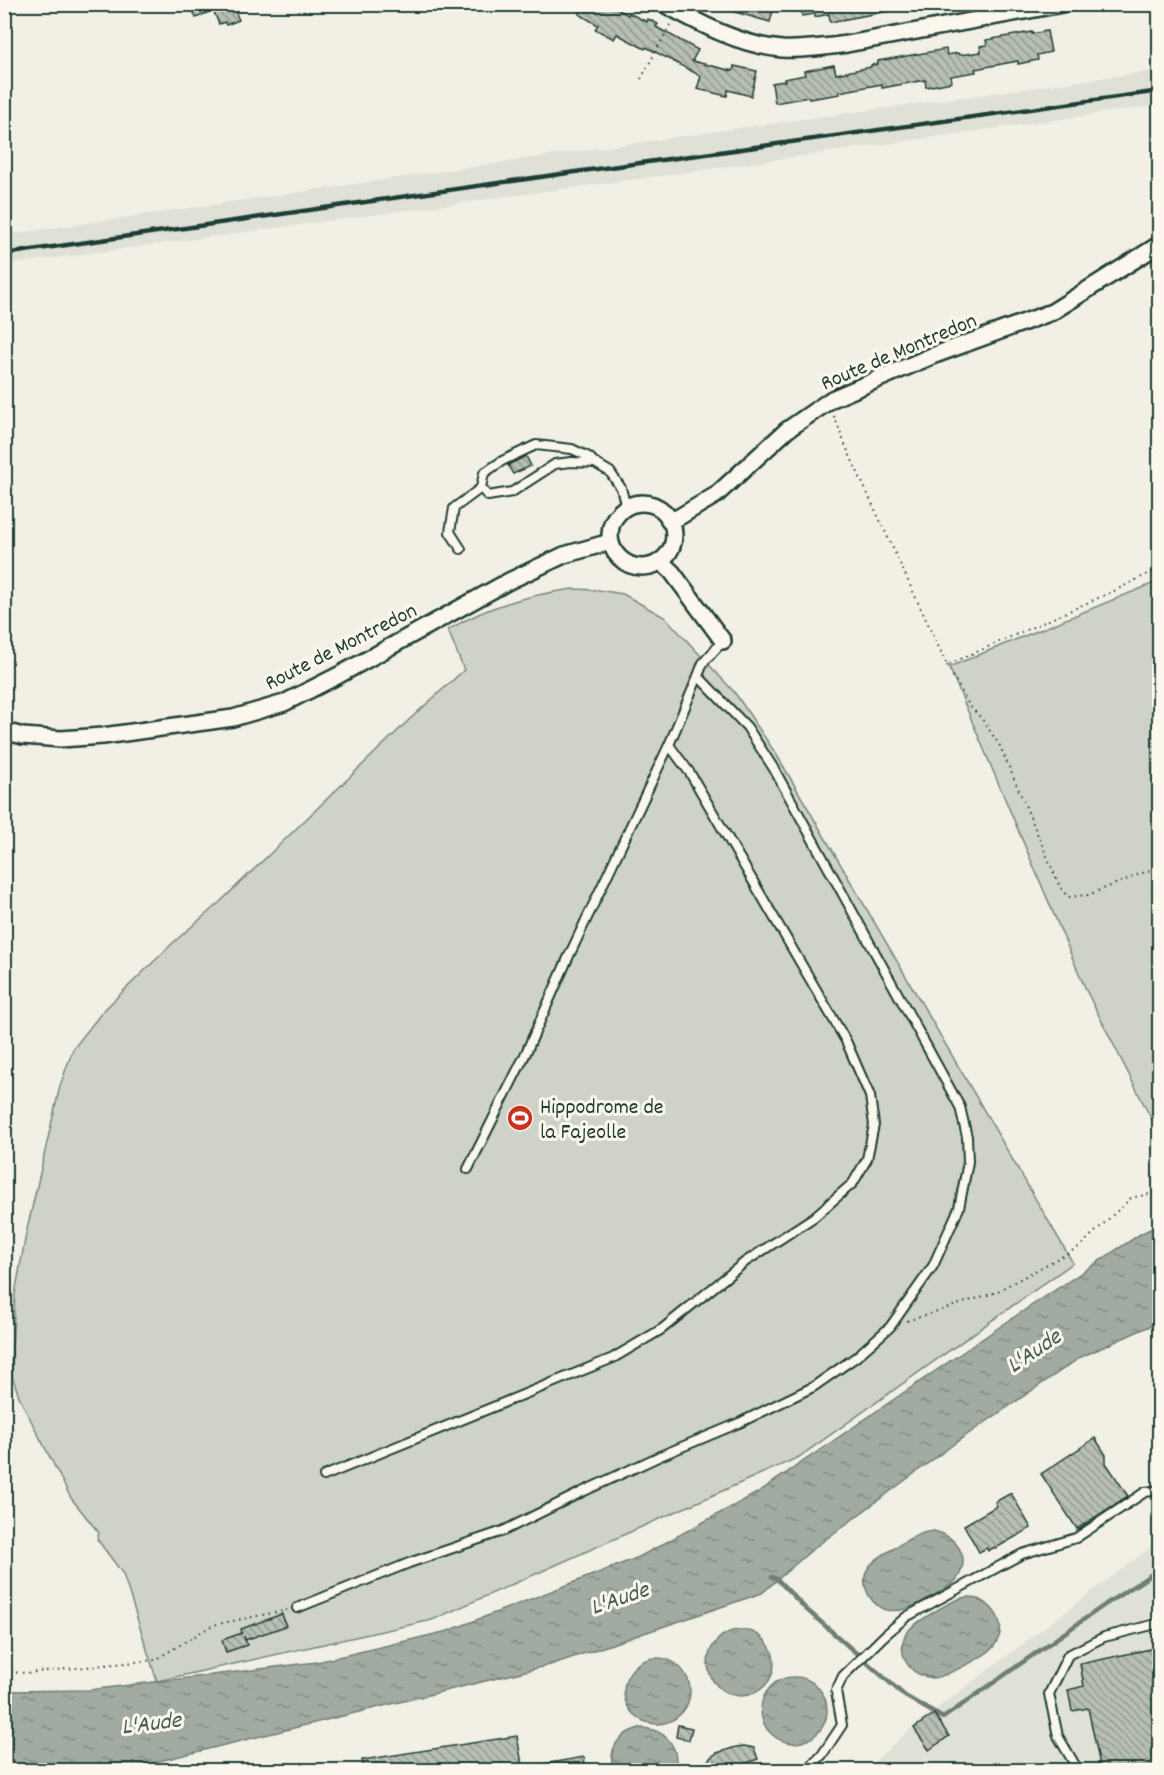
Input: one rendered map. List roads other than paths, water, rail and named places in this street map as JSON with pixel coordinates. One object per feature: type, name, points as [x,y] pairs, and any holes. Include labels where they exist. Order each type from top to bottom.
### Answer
[{"type":"street","points":[[674,7],[718,32],[749,43],[782,49],[847,44],[1062,4]]},
{"type":"street","name":"Route de Montredon","points":[[669,521],[716,495],[787,430],[828,401],[932,356],[1052,312],[1160,244]]},
{"type":"street","points":[[638,504],[654,506],[667,515],[669,521],[673,527],[673,543],[670,550],[660,561],[646,567],[631,565],[621,560],[610,542],[610,531],[616,516],[627,507],[638,504]]},
{"type":"street","name":"Route de Montredon","points":[[4,731],[61,739],[103,736],[233,718],[284,703],[509,581],[564,555],[610,542]]},
{"type":"street","points":[[660,561],[672,572],[723,641]]},
{"type":"lane","points":[[461,549],[450,532],[454,508],[481,488],[484,473],[502,460],[536,445],[572,449],[590,457],[610,472],[621,488],[627,507]]},
{"type":"lane","points":[[481,488],[488,496],[512,492],[555,464],[595,463]]},
{"type":"lane","points":[[468,1169],[525,1054],[669,745],[703,663],[723,641]]},
{"type":"lane","points":[[297,1608],[409,1563],[504,1531],[582,1492],[739,1423],[813,1387],[856,1357],[890,1327],[933,1266],[959,1208],[968,1162],[967,1137],[960,1107],[774,769],[747,727],[698,676]]},
{"type":"lane","points":[[324,1476],[623,1352],[662,1329],[745,1262],[814,1217],[853,1183],[867,1159],[874,1125],[870,1096],[846,1041],[690,773],[669,745]]},
{"type":"lane","points":[[807,1770],[822,1755],[842,1725],[836,1690],[843,1676],[906,1617],[1022,1554],[1076,1538],[1145,1492],[1160,1490]]},
{"type":"lane","points":[[1078,1770],[1059,1736],[1048,1694],[1068,1655],[1104,1637],[1160,1623]]},
{"type":"water","name":"L'Aude","points":[[1159,1225],[1159,1322],[1081,1357],[958,1441],[814,1548],[762,1593],[550,1665],[123,1770],[5,1770],[5,1691],[89,1690],[317,1662],[448,1631],[639,1557],[757,1493],[1017,1315],[1142,1233]]},
{"type":"water","points":[[934,1531],[955,1543],[962,1555],[963,1563],[957,1579],[948,1587],[905,1609],[883,1609],[874,1603],[865,1587],[865,1578],[866,1572],[875,1560],[910,1539]]},
{"type":"water","points":[[971,1597],[986,1604],[997,1615],[1000,1630],[999,1638],[994,1646],[975,1660],[939,1677],[933,1678],[918,1674],[909,1667],[903,1652],[904,1638],[908,1631],[949,1604]]},
{"type":"water","points":[[741,1630],[754,1633],[764,1640],[771,1650],[774,1663],[771,1676],[764,1686],[754,1693],[741,1696],[728,1693],[718,1686],[711,1676],[708,1663],[711,1650],[718,1640],[728,1633]]},
{"type":"water","points":[[657,1658],[670,1661],[680,1668],[687,1678],[690,1691],[687,1704],[680,1714],[670,1721],[657,1724],[644,1721],[634,1714],[627,1704],[624,1691],[627,1678],[634,1668],[644,1661]]},
{"type":"water","points":[[794,1677],[807,1680],[817,1687],[824,1697],[827,1710],[824,1723],[817,1733],[807,1740],[794,1743],[781,1740],[771,1733],[764,1723],[761,1710],[764,1697],[771,1687],[781,1680]]},
{"type":"water","points":[[639,1728],[656,1731],[668,1740],[675,1753],[675,1770],[613,1770],[612,1755],[616,1743],[625,1734]]},
{"type":"waterway","points":[[772,1577],[777,1579],[806,1609],[905,1696],[943,1718],[1160,1569]]},
{"type":"railway","points":[[4,254],[1160,91]]},
{"type":"place","name":"Hippodrome de la Fajeolle","points":[[520,1118]]}]
